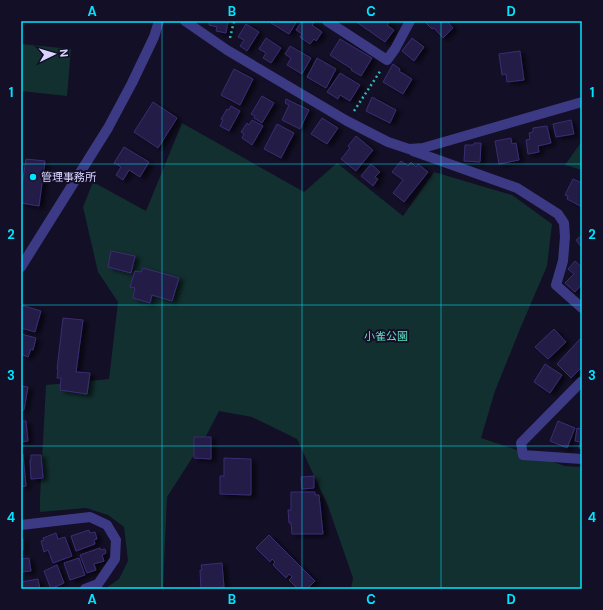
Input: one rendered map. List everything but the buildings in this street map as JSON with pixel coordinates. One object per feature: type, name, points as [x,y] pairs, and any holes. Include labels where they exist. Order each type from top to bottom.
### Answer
[{"type":"street","points":[[21,268],[108,128],[132,83],[160,21]]},
{"type":"street","points":[[185,21],[227,50],[347,122],[388,142],[517,188],[558,214],[564,223],[565,237],[563,261],[556,285],[582,308]]},
{"type":"street","points":[[327,21],[387,60],[395,49],[410,21]]},
{"type":"street","points":[[409,149],[422,148],[582,102]]},
{"type":"street","points":[[582,381],[521,443],[523,455],[582,459]]},
{"type":"street","points":[[21,525],[90,516],[107,525],[116,540],[115,558],[98,584],[85,589]]},
{"type":"path","points":[[347,122],[387,60]]},
{"type":"green space","points":[[21,44],[71,49],[67,96],[21,91]]},
{"type":"green space","name":"小雀公園","points":[[182,123],[304,192],[337,163],[403,216],[434,172],[512,195],[552,224],[547,266],[495,391],[481,438],[565,466],[582,467],[582,589],[351,589],[353,578],[328,506],[297,439],[252,417],[219,411],[205,438],[167,497],[163,589],[105,589],[119,579],[128,561],[124,527],[108,515],[86,508],[40,512],[46,385],[109,379],[118,302],[98,272],[83,207],[93,182],[146,211]]},
{"type":"green space","points":[[582,141],[582,170],[565,165]]},
{"type":"place","name":"管理事務所","points":[[33,177]]}]
